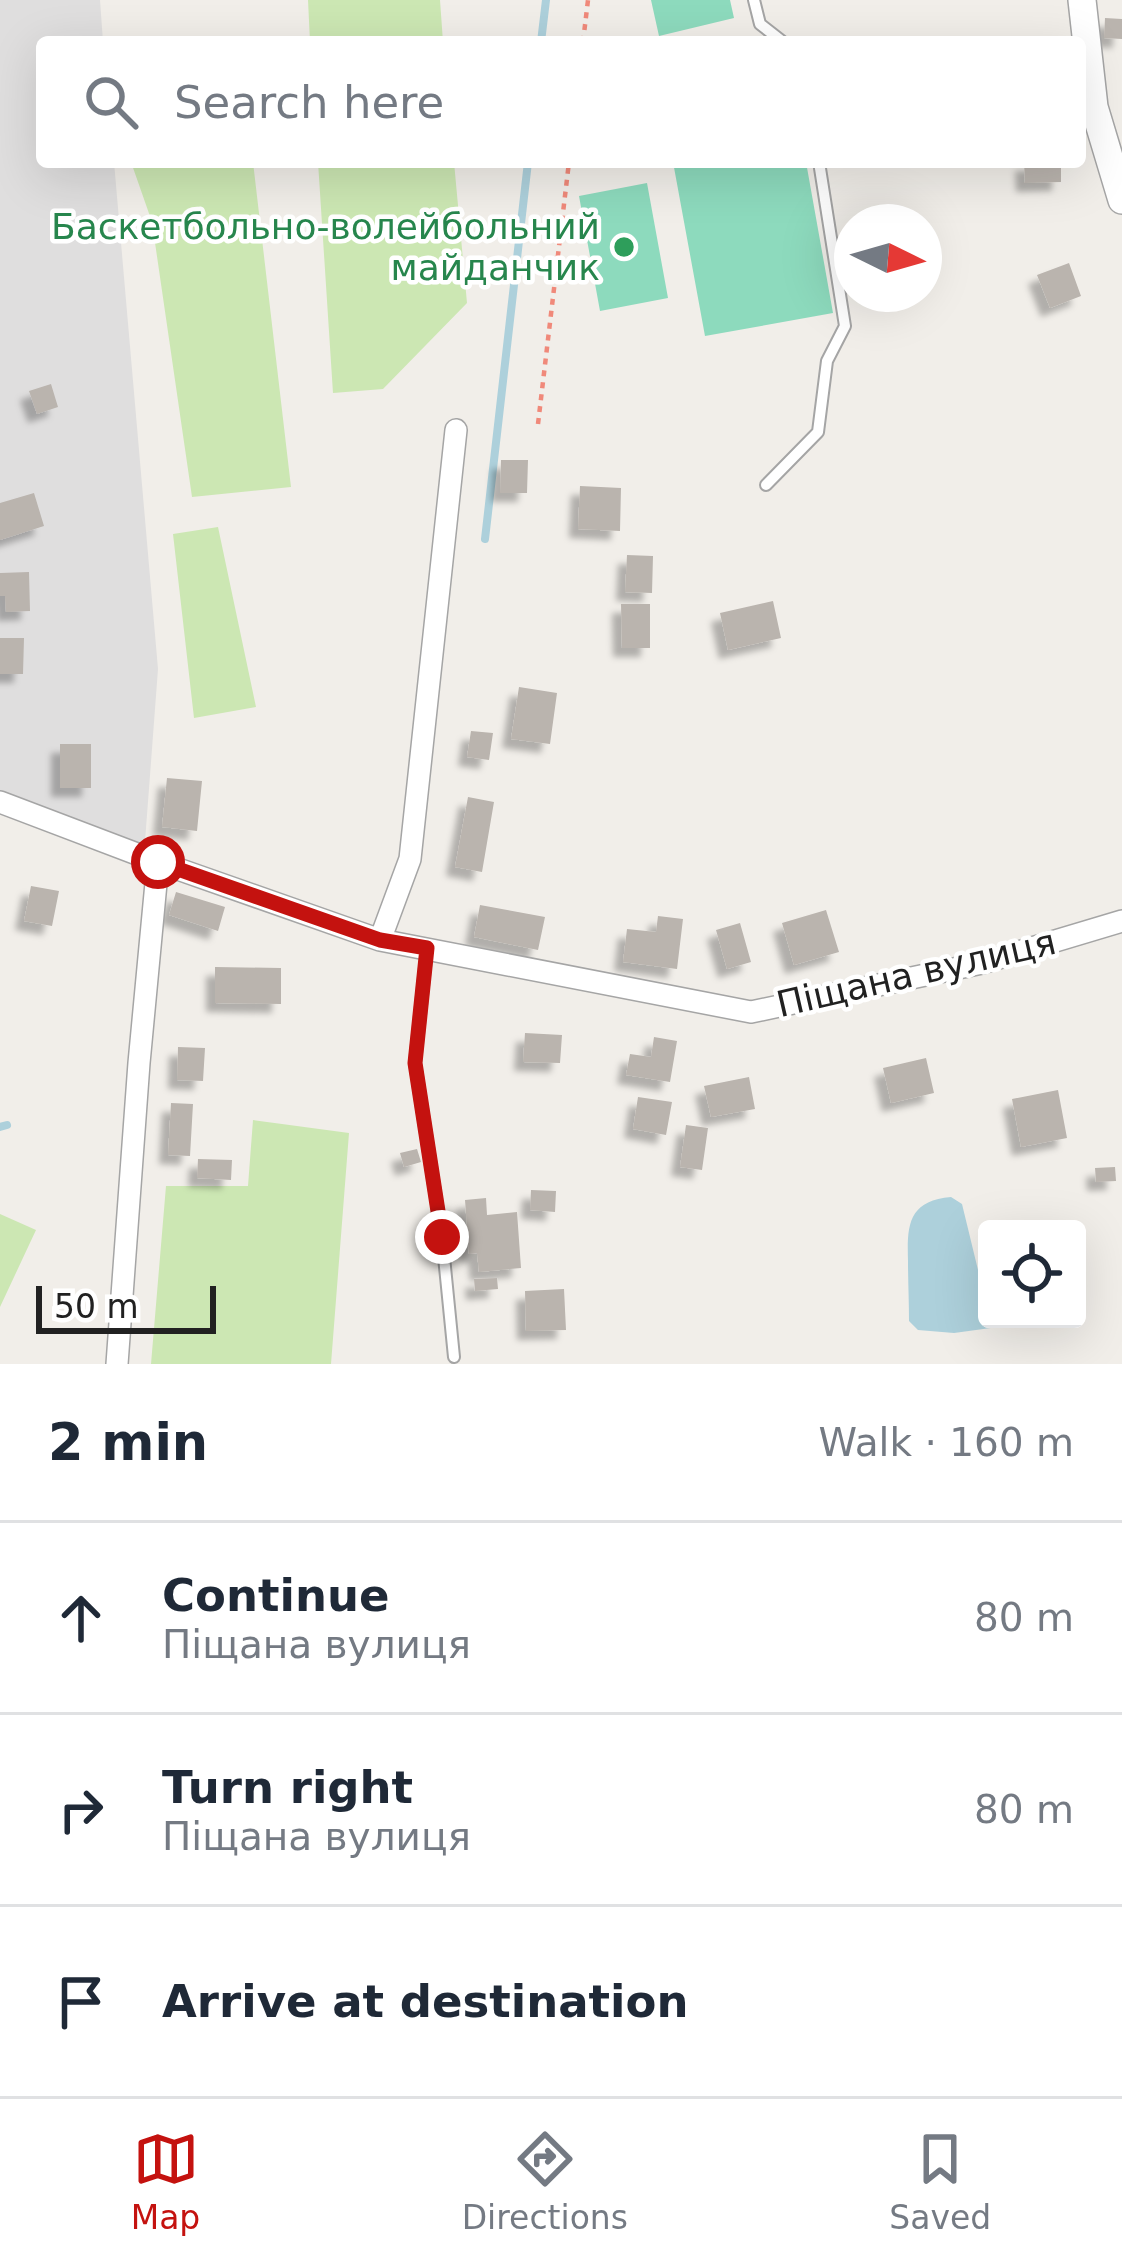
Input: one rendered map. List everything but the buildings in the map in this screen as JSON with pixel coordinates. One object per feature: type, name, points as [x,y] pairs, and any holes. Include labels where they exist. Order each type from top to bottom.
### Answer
[{"type":"street","points":[[1082,0],[1094,107],[1122,200]]},
{"type":"street","points":[[380,940],[410,859],[456,430]]},
{"type":"street","name":"Піщана вулиця","points":[[0,802],[380,940],[751,1012],[982,963],[1122,921]]},
{"type":"street","points":[[117,1364],[158,862]]},
{"type":"lane","points":[[754,0],[760,24],[775,36]]},
{"type":"lane","points":[[766,485],[818,432],[827,362],[845,326],[820,168]]},
{"type":"lane","points":[[427,948],[415,1063],[442,1237],[454,1357]]},
{"type":"path","points":[[584,36],[588,0]]},
{"type":"path","points":[[538,424],[568,168]]},
{"type":"shaded area","points":[[0,0],[100,0],[103,36],[36,36],[36,168],[115,168],[158,669],[144,855],[0,802]]},
{"type":"green space","points":[[308,0],[440,0],[443,36],[310,36]]},
{"type":"green space","points":[[651,0],[730,0],[734,18],[659,36]]},
{"type":"green space","points":[[133,168],[254,168],[291,487],[192,497],[152,222]]},
{"type":"green space","points":[[318,168],[455,168],[467,303],[383,389],[333,393]]},
{"type":"green space","points":[[674,168],[807,168],[833,313],[705,336]]},
{"type":"green space","name":"Баскетбольно-волейбольний майданчик","points":[[647,183],[668,298],[600,311],[579,196]]},
{"type":"green space","points":[[218,527],[256,707],[194,718],[173,534]]},
{"type":"green space","points":[[253,1120],[349,1133],[331,1364],[151,1364],[166,1186],[248,1186]]},
{"type":"green space","points":[[0,1214],[36,1230],[0,1307]]},
{"type":"water","points":[[951,1197],[962,1204],[978,1270],[978,1328],[991,1328],[954,1333],[918,1330],[909,1321],[910,1226],[918,1210]]},
{"type":"waterway","points":[[542,36],[546,0]]},
{"type":"waterway","points":[[485,539],[527,168]]},
{"type":"waterway","points":[[0,1127],[7,1125]]},
{"type":"place","name":"Баскетбольно-волейбольний майданчик","points":[[624,247]]},
{"type":"route","points":[[158,862],[380,940],[427,948],[415,1063],[442,1237]]}]
